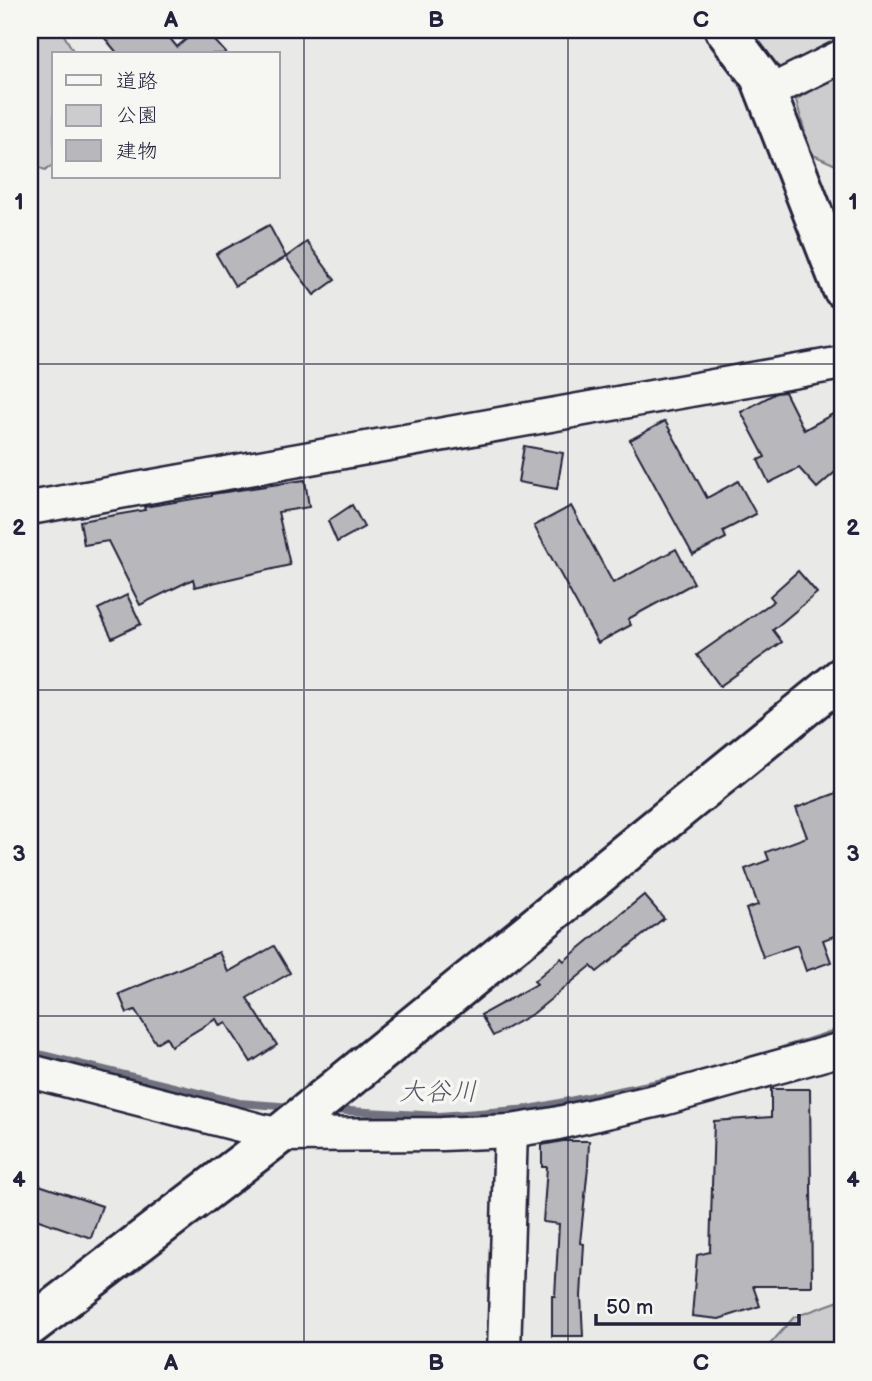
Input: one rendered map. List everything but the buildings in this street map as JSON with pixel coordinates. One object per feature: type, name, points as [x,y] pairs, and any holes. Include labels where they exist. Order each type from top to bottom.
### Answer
[{"type":"street","points":[[725,30],[760,77],[842,288]]},
{"type":"street","points":[[767,93],[842,56]]},
{"type":"street","points":[[30,508],[842,363]]},
{"type":"street","points":[[30,1326],[279,1135],[842,677]]},
{"type":"street","points":[[30,1071],[279,1135],[442,1134],[511,1131],[554,1124],[663,1099],[842,1049]]},
{"type":"street","points":[[504,1351],[511,1131]]},
{"type":"shaded area","points":[[747,30],[842,30],[842,39],[779,70]]},
{"type":"green space","points":[[30,30],[61,30],[74,52],[52,52],[52,165],[45,170],[30,164]]},
{"type":"green space","points":[[842,70],[840,167],[811,154],[796,100]]},
{"type":"green space","points":[[842,1300],[842,1351],[764,1351],[794,1317]]},
{"type":"waterway","name":"大谷川","points":[[782,1050],[842,1031]]},
{"type":"waterway","name":"大谷川","points":[[30,1052],[239,1103],[293,1107]]},
{"type":"waterway","name":"大谷川","points":[[331,1110],[439,1116],[530,1109],[678,1079]]}]
